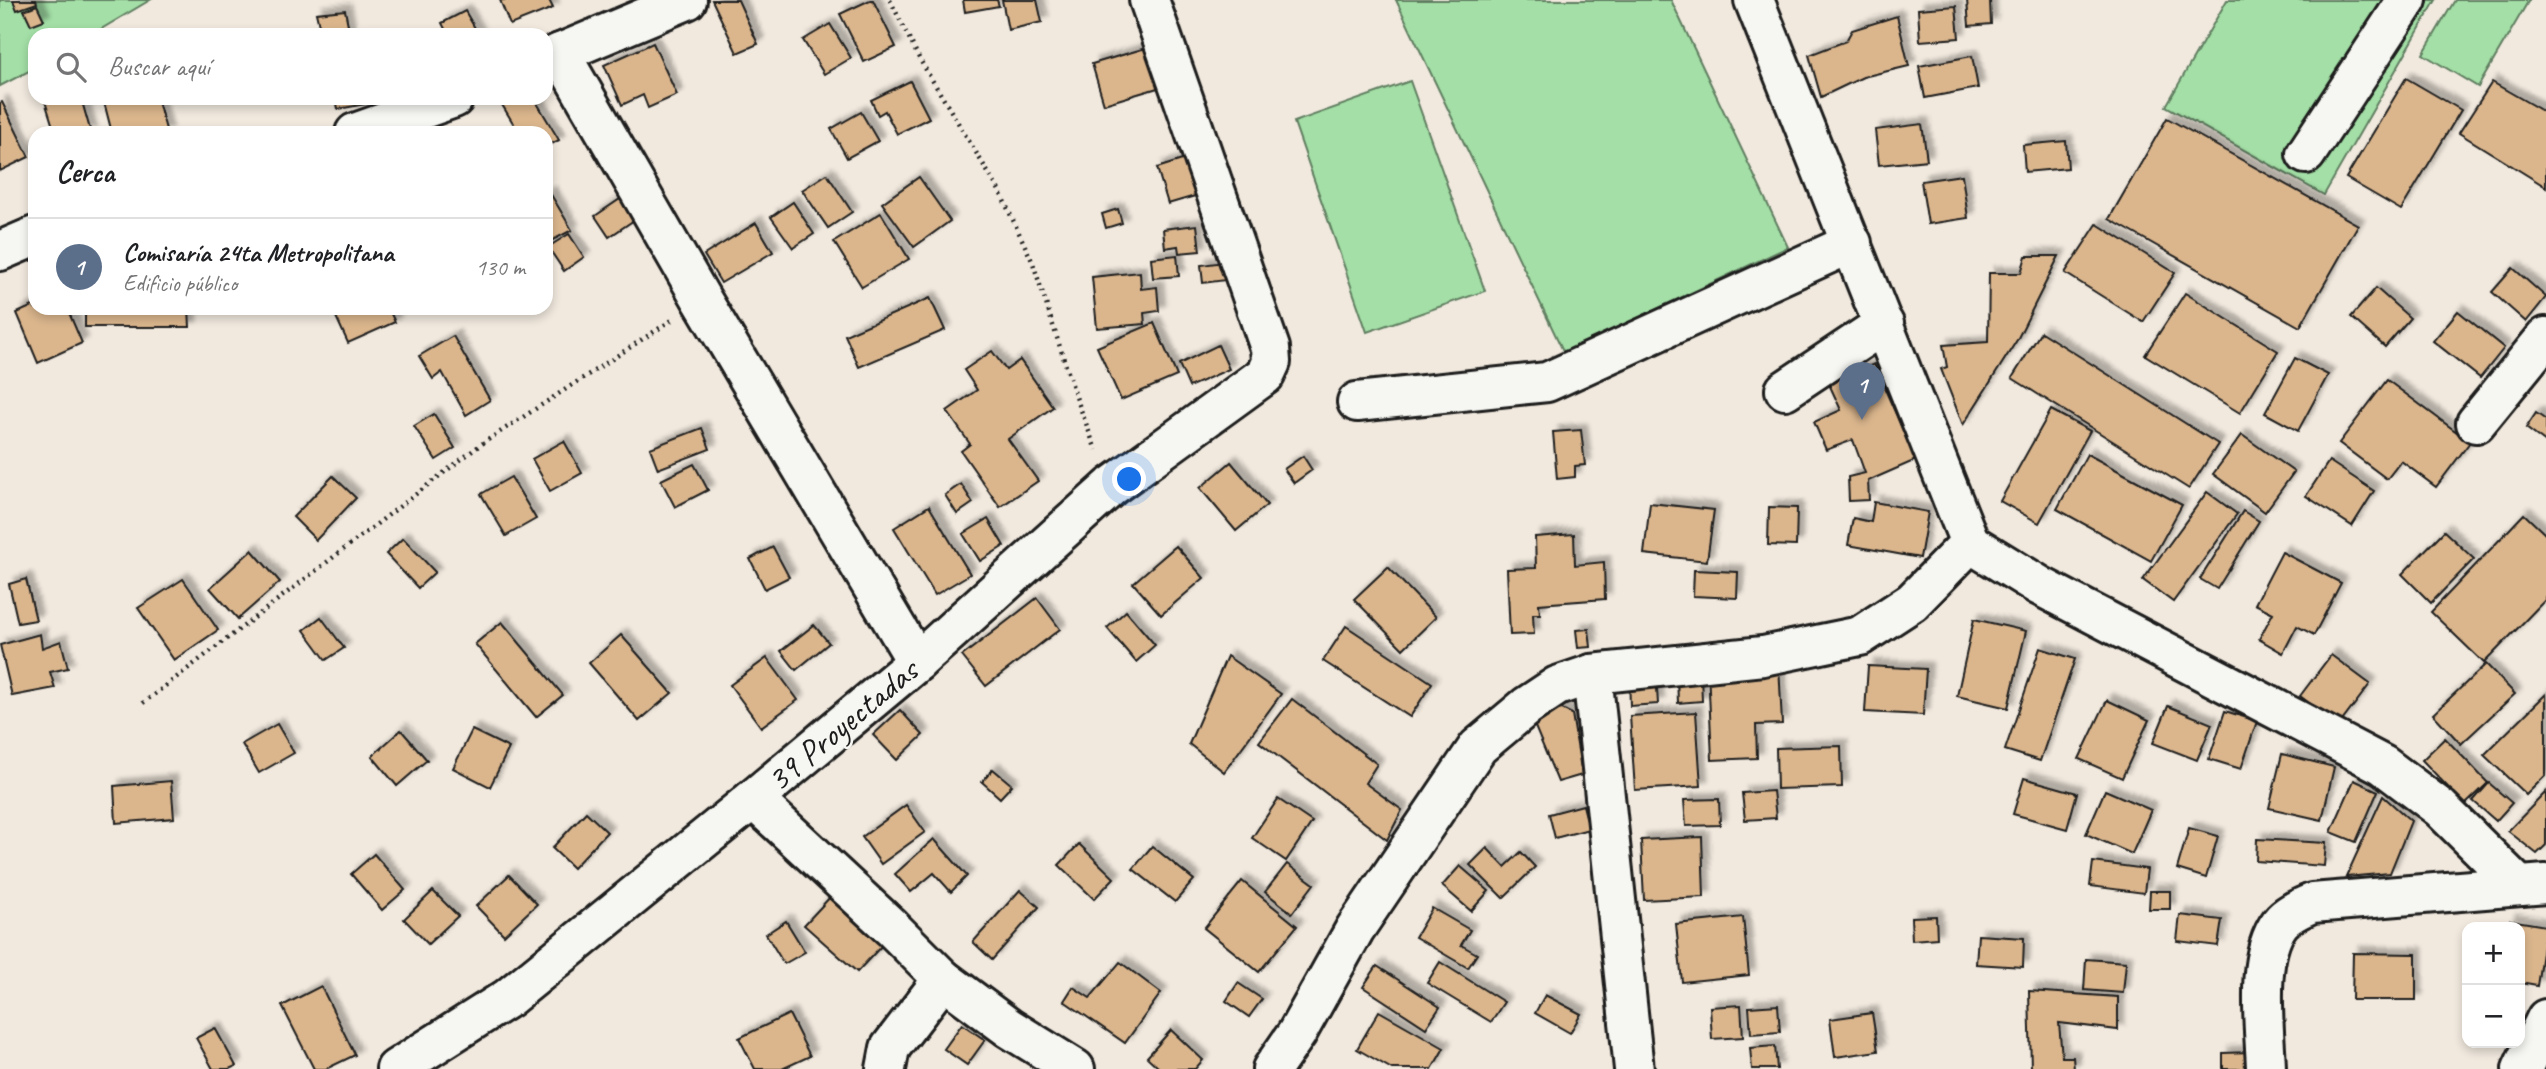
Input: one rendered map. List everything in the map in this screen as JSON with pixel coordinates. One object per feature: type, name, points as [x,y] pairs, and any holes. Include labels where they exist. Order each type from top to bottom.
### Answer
[{"type":"street","points":[[687,0],[553,56],[917,662]]},
{"type":"street","name":"39 Proyectadas","points":[[396,1069],[508,998],[917,662],[1112,486],[1265,374],[1271,362],[1270,348],[1149,0]]},
{"type":"street","points":[[1754,0],[1970,543],[2040,586],[2383,765],[2440,808],[2532,885]]},
{"type":"street","points":[[2306,154],[2407,0]]},
{"type":"street","points":[[375,126],[434,105]]},
{"type":"street","points":[[0,251],[28,239]]},
{"type":"street","points":[[1357,402],[1547,383],[1852,243]]},
{"type":"street","points":[[1785,390],[1884,324]]},
{"type":"street","points":[[2476,423],[2546,337]]},
{"type":"street","points":[[1272,1069],[1297,1033],[1355,929],[1478,747],[1527,706],[1557,686],[1592,674],[1763,656],[1860,636],[1912,602],[1970,543]]},
{"type":"street","points":[[1592,674],[1634,1069]]},
{"type":"street","points":[[753,799],[943,979],[1009,1028],[1075,1069]]},
{"type":"street","points":[[2266,1069],[2264,973],[2267,954],[2278,925],[2286,917],[2312,903],[2532,885]]},
{"type":"street","points":[[886,1069],[890,1048],[943,979]]},
{"type":"street","points":[[2522,1069],[2546,1019]]},
{"type":"path","points":[[890,0],[920,60],[1000,192],[1033,263],[1084,421],[1112,486]]},
{"type":"path","points":[[143,703],[480,445],[702,300]]},
{"type":"green space","points":[[0,0],[150,0],[103,28],[28,28],[28,72],[0,86]]},
{"type":"green space","points":[[1396,0],[1671,0],[1788,247],[1564,353]]},
{"type":"green space","points":[[2227,0],[2436,0],[2324,195],[2166,106]]},
{"type":"green space","points":[[2455,0],[2529,0],[2478,87],[2423,54]]},
{"type":"green space","points":[[1410,81],[1485,291],[1367,332],[1294,122]]},
{"type":"building","points":[[13,0],[36,0],[37,3],[17,10]]},
{"type":"building","points":[[500,0],[549,0],[553,8],[510,25]]},
{"type":"building","points":[[712,0],[738,0],[758,44],[737,53]]},
{"type":"building","points":[[873,0],[896,47],[864,62],[840,14]]},
{"type":"building","points":[[963,0],[997,0],[999,6],[965,12]]},
{"type":"building","points":[[1002,0],[1037,0],[1042,22],[1008,30]]},
{"type":"building","points":[[1967,0],[1990,0],[1991,24],[1969,26]]},
{"type":"building","points":[[37,5],[44,20],[31,25],[24,10]]},
{"type":"building","points":[[1956,6],[1959,38],[1920,41],[1918,9]]},
{"type":"building","points":[[345,10],[349,28],[320,28],[316,13]]},
{"type":"building","points":[[465,11],[475,28],[444,28],[442,23]]},
{"type":"building","points":[[1897,16],[1909,66],[1863,77],[1821,97],[1809,55],[1846,41],[1852,30]]},
{"type":"building","points":[[830,24],[851,58],[824,74],[803,40]]},
{"type":"building","points":[[653,43],[677,95],[648,108],[643,95],[622,105],[604,65]]},
{"type":"building","points":[[1149,47],[1161,87],[1104,104],[1092,64]]},
{"type":"building","points":[[1972,56],[1978,88],[1925,98],[1919,66]]},
{"type":"building","points":[[2406,78],[2461,110],[2401,210],[2346,178]]},
{"type":"building","points":[[910,81],[929,118],[897,134],[885,111],[878,115],[871,100]]},
{"type":"building","points":[[2492,82],[2546,113],[2546,187],[2459,133]]},
{"type":"building","points":[[2,102],[28,157],[0,171]]},
{"type":"building","points":[[46,105],[83,105],[89,126],[53,126]]},
{"type":"building","points":[[105,105],[159,105],[165,126],[110,126]]},
{"type":"building","points":[[337,105],[360,105],[338,109]]},
{"type":"building","points":[[502,105],[538,105],[551,126],[515,126]]},
{"type":"building","points":[[861,112],[878,141],[847,158],[831,129]]},
{"type":"building","points":[[2167,118],[2358,225],[2300,327],[2109,219]]},
{"type":"building","points":[[1922,124],[1927,160],[1879,165],[1875,130]]},
{"type":"building","points":[[553,130],[559,140],[553,143]]},
{"type":"building","points":[[2066,141],[2068,168],[2025,172],[2023,145]]},
{"type":"building","points":[[1201,154],[1212,191],[1168,204],[1157,168]]},
{"type":"building","points":[[827,174],[852,212],[828,228],[802,190]]},
{"type":"building","points":[[1962,175],[1968,218],[1928,224],[1921,181]]},
{"type":"building","points":[[919,177],[950,221],[914,247],[882,203]]},
{"type":"building","points":[[626,195],[640,216],[609,237],[595,216]]},
{"type":"building","points":[[553,198],[572,230],[553,240]]},
{"type":"building","points":[[793,202],[814,234],[793,248],[771,217]]},
{"type":"building","points":[[1118,209],[1122,223],[1106,228],[1102,214]]},
{"type":"building","points":[[881,213],[909,259],[862,287],[834,242]]},
{"type":"building","points":[[756,223],[773,252],[721,283],[704,255]]},
{"type":"building","points":[[2097,224],[2175,273],[2143,322],[2065,273]]},
{"type":"building","points":[[1197,225],[1200,251],[1179,253],[1178,246],[1165,248],[1163,229]]},
{"type":"building","points":[[569,234],[584,257],[564,271],[553,254],[553,244]]},
{"type":"building","points":[[1177,255],[1179,276],[1153,278],[1151,258]]},
{"type":"building","points":[[2026,256],[2059,256],[2017,340],[1963,425],[1941,369],[1947,367],[1943,345],[1988,342],[1989,273],[2021,273]]},
{"type":"building","points":[[1224,262],[1226,280],[1203,283],[1201,265]]},
{"type":"building","points":[[2513,268],[2546,297],[2526,322],[2492,292]]},
{"type":"building","points":[[1140,272],[1141,289],[1157,287],[1159,311],[1144,313],[1145,324],[1097,328],[1092,277]]},
{"type":"building","points":[[2376,288],[2410,318],[2385,347],[2351,317]]},
{"type":"building","points":[[2185,293],[2278,351],[2240,413],[2145,355]]},
{"type":"building","points":[[930,298],[945,330],[859,367],[845,335]]},
{"type":"building","points":[[28,308],[28,315],[70,315],[82,343],[38,363],[17,313]]},
{"type":"building","points":[[2458,311],[2504,348],[2480,378],[2433,341]]},
{"type":"building","points":[[85,315],[189,315],[190,327],[85,327]]},
{"type":"building","points":[[335,315],[392,315],[395,322],[348,343]]},
{"type":"building","points":[[1154,323],[1177,376],[1121,400],[1097,347]]},
{"type":"building","points":[[2041,332],[2218,444],[2189,489],[2012,378]]},
{"type":"building","points":[[453,336],[490,400],[466,415],[442,372],[433,379],[419,356]]},
{"type":"building","points":[[1218,345],[1229,369],[1189,387],[1179,364]]},
{"type":"building","points":[[992,351],[1006,370],[1020,360],[1053,407],[1008,439],[1038,481],[1000,507],[961,451],[970,444],[947,411],[977,390],[964,370]]},
{"type":"building","points":[[2295,358],[2328,375],[2298,431],[2265,413]]},
{"type":"building","points":[[1874,364],[1916,460],[1868,481],[1869,500],[1849,501],[1848,477],[1865,473],[1853,440],[1826,450],[1814,422],[1841,410],[1829,384]]},
{"type":"building","points":[[2387,380],[2470,442],[2436,487],[2401,461],[2387,479],[2339,443]]},
{"type":"building","points":[[2051,410],[2090,431],[2039,523],[2000,501]]},
{"type":"building","points":[[2536,413],[2546,420],[2546,443],[2526,428]]},
{"type":"building","points":[[434,414],[455,448],[436,460],[414,426]]},
{"type":"building","points":[[702,428],[710,449],[658,469],[650,448]]},
{"type":"building","points":[[1581,430],[1585,465],[1575,466],[1575,477],[1557,479],[1553,432]]},
{"type":"building","points":[[2242,435],[2294,472],[2265,512],[2213,474]]},
{"type":"building","points":[[564,441],[582,473],[550,491],[532,459]]},
{"type":"building","points":[[2087,454],[2182,505],[2151,561],[2057,509]]},
{"type":"building","points":[[1303,456],[1312,470],[1294,483],[1284,469]]},
{"type":"building","points":[[2329,461],[2374,491],[2352,526],[2306,496]]},
{"type":"building","points":[[1231,462],[1267,505],[1236,531],[1200,488]]},
{"type":"building","points":[[694,464],[708,490],[675,507],[661,480]]},
{"type":"building","points":[[333,476],[356,498],[316,540],[293,517]]},
{"type":"building","points":[[511,477],[536,519],[506,536],[481,494]]},
{"type":"building","points":[[961,484],[973,503],[957,514],[945,495]]},
{"type":"building","points":[[2207,492],[2237,514],[2173,602],[2143,580]]},
{"type":"building","points":[[1874,502],[1928,512],[1920,558],[1848,545],[1853,518],[1871,522]]},
{"type":"building","points":[[1650,503],[1714,510],[1707,561],[1644,554]]},
{"type":"building","points":[[929,506],[970,574],[935,595],[894,528]]},
{"type":"building","points":[[1769,507],[1797,508],[1796,546],[1768,545]]},
{"type":"building","points":[[2243,511],[2259,521],[2217,589],[2200,579]]},
{"type":"building","points":[[2524,514],[2546,535],[2546,599],[2484,663],[2431,612]]},
{"type":"building","points":[[988,519],[1004,546],[980,561],[963,534]]},
{"type":"building","points":[[2444,531],[2474,559],[2431,603],[2402,574]]},
{"type":"building","points":[[1574,534],[1575,565],[1604,562],[1605,599],[1539,604],[1540,614],[1533,614],[1534,634],[1510,635],[1507,569],[1536,568],[1535,537]]},
{"type":"building","points":[[403,538],[435,572],[418,588],[386,554]]},
{"type":"building","points":[[1176,546],[1204,578],[1161,615],[1133,583]]},
{"type":"building","points":[[773,547],[789,577],[765,589],[750,559]]},
{"type":"building","points":[[252,550],[280,582],[238,619],[210,588]]},
{"type":"building","points":[[2282,552],[2341,583],[2314,635],[2297,626],[2283,653],[2259,639],[2273,613],[2255,604]]},
{"type":"building","points":[[1388,567],[1436,617],[1403,649],[1354,599]]},
{"type":"building","points":[[1694,570],[1738,572],[1737,598],[1693,596]]},
{"type":"building","points":[[26,579],[36,620],[18,623],[9,584]]},
{"type":"building","points":[[183,579],[218,630],[174,660],[138,608]]},
{"type":"building","points":[[1037,598],[1060,629],[986,686],[962,656]]},
{"type":"building","points":[[1126,611],[1155,645],[1136,662],[1107,628]]},
{"type":"building","points":[[321,617],[344,648],[326,660],[304,630]]},
{"type":"building","points":[[1974,619],[2026,631],[2008,708],[1957,696]]},
{"type":"building","points":[[502,622],[563,695],[536,717],[475,644]]},
{"type":"building","points":[[814,625],[829,643],[796,670],[781,651]]},
{"type":"building","points":[[1346,626],[1432,683],[1410,717],[1323,661]]},
{"type":"building","points":[[1589,629],[1591,647],[1578,648],[1576,630]]},
{"type":"building","points":[[40,634],[42,648],[61,641],[68,668],[50,672],[55,688],[12,696],[0,645]]},
{"type":"building","points":[[621,635],[672,693],[639,721],[589,663]]},
{"type":"building","points":[[2040,648],[2075,659],[2040,761],[2005,750]]},
{"type":"building","points":[[2331,655],[2370,684],[2339,725],[2300,696]]},
{"type":"building","points":[[1227,656],[1281,694],[1224,772],[1189,744]]},
{"type":"building","points":[[767,658],[798,700],[761,727],[730,685]]},
{"type":"building","points":[[1779,664],[1782,724],[1756,725],[1757,758],[1712,760],[1708,668]]},
{"type":"building","points":[[2486,664],[2515,694],[2461,744],[2433,714]]},
{"type":"building","points":[[1868,666],[1926,669],[1923,715],[1865,712]]},
{"type":"building","points":[[1656,674],[1658,704],[1630,706],[1629,675]]},
{"type":"building","points":[[1701,674],[1702,701],[1678,703],[1677,675]]},
{"type":"building","points":[[2546,694],[2546,775],[2526,795],[2484,755]]},
{"type":"building","points":[[1292,699],[1377,764],[1365,783],[1402,810],[1387,840],[1259,742]]},
{"type":"building","points":[[2107,700],[2149,720],[2122,778],[2079,759]]},
{"type":"building","points":[[2168,706],[2212,724],[2197,760],[2153,743]]},
{"type":"building","points":[[1562,709],[1572,714],[1582,775],[1558,782],[1533,722],[1547,713]]},
{"type":"building","points":[[900,710],[923,735],[897,760],[873,735]]},
{"type":"building","points":[[2225,711],[2257,721],[2241,769],[2209,759]]},
{"type":"building","points":[[1696,712],[1701,786],[1635,790],[1630,716]]},
{"type":"building","points":[[277,724],[294,753],[259,773],[242,744]]},
{"type":"building","points":[[401,730],[427,760],[397,786],[372,756]]},
{"type":"building","points":[[472,730],[509,748],[490,787],[453,768]]},
{"type":"building","points":[[2445,738],[2488,783],[2465,805],[2422,760]]},
{"type":"building","points":[[1841,746],[1842,787],[1777,789],[1776,748]]},
{"type":"building","points":[[2282,754],[2334,767],[2322,820],[2269,808]]},
{"type":"building","points":[[993,769],[1012,785],[1000,798],[982,782]]},
{"type":"building","points":[[2024,778],[2077,793],[2067,829],[2013,814]]},
{"type":"building","points":[[2354,780],[2378,791],[2356,842],[2331,832]]},
{"type":"building","points":[[171,781],[174,818],[116,823],[114,786]]},
{"type":"building","points":[[2489,783],[2512,803],[2496,821],[2473,801]]},
{"type":"building","points":[[2105,790],[2151,810],[2132,854],[2086,834]]},
{"type":"building","points":[[1773,791],[1776,818],[1745,820],[1742,793]]},
{"type":"building","points":[[2546,792],[2546,845],[2537,854],[2508,831]]},
{"type":"building","points":[[2383,796],[2411,821],[2390,873],[2346,877]]},
{"type":"building","points":[[1278,799],[1312,822],[1286,861],[1252,838]]},
{"type":"building","points":[[1719,799],[1720,825],[1686,826],[1684,800]]},
{"type":"building","points":[[906,805],[925,832],[881,864],[862,837]]},
{"type":"building","points":[[1583,805],[1589,829],[1555,838],[1549,814]]},
{"type":"building","points":[[586,812],[607,832],[573,868],[552,848]]},
{"type":"building","points":[[2189,828],[2218,836],[2206,878],[2177,869]]},
{"type":"building","points":[[1702,837],[1704,897],[1644,900],[1641,840]]},
{"type":"building","points":[[934,839],[967,876],[951,892],[934,873],[911,892],[895,874]]},
{"type":"building","points":[[2257,839],[2326,843],[2324,866],[2256,861]]},
{"type":"building","points":[[1079,844],[1114,878],[1094,899],[1059,865]]},
{"type":"building","points":[[1152,846],[1194,880],[1175,902],[1133,869]]},
{"type":"building","points":[[1487,848],[1505,867],[1521,852],[1535,867],[1503,898],[1470,865]]},
{"type":"building","points":[[374,854],[405,890],[382,910],[351,874]]},
{"type":"building","points":[[2093,862],[2147,869],[2144,893],[2090,886]]},
{"type":"building","points":[[1287,864],[1314,884],[1292,913],[1265,892]]},
{"type":"building","points":[[1460,866],[1489,891],[1471,911],[1442,886]]},
{"type":"building","points":[[509,875],[537,904],[504,935],[476,906]]},
{"type":"building","points":[[1242,881],[1297,926],[1259,972],[1204,928]]},
{"type":"building","points":[[1020,890],[1039,907],[992,960],[973,942]]},
{"type":"building","points":[[433,891],[458,916],[428,944],[404,919]]},
{"type":"building","points":[[2150,891],[2170,891],[2170,909],[2149,909]]},
{"type":"building","points":[[832,895],[885,942],[857,972],[804,925]]},
{"type":"building","points":[[1432,908],[1470,930],[1461,945],[1477,954],[1468,968],[1415,937]]},
{"type":"building","points":[[2180,915],[2222,920],[2218,946],[2177,941]]},
{"type":"building","points":[[1936,916],[1937,938],[1912,940],[1911,917]]},
{"type":"building","points":[[1743,917],[1749,975],[1682,982],[1676,924]]},
{"type":"building","points":[[786,921],[805,952],[784,964],[766,934]]},
{"type":"building","points":[[2525,922],[2546,926],[2537,986],[2525,984]]},
{"type":"building","points":[[1978,935],[2024,938],[2023,967],[1976,964]]},
{"type":"building","points":[[2353,953],[2416,954],[2416,1000],[2352,1000]]},
{"type":"building","points":[[2086,959],[2126,962],[2123,993],[2084,990]]},
{"type":"building","points":[[1120,962],[1161,993],[1125,1043],[1064,1001],[1073,987],[1090,998]]},
{"type":"building","points":[[1440,962],[1504,1002],[1491,1022],[1427,983]]},
{"type":"building","points":[[1377,966],[1440,1007],[1426,1028],[1363,987]]},
{"type":"building","points":[[1238,983],[1262,999],[1249,1017],[1226,1001]]},
{"type":"building","points":[[321,986],[355,1055],[326,1069],[314,1069],[282,1006]]},
{"type":"building","points":[[2029,991],[2118,997],[2118,1030],[2059,1023],[2062,1057],[2073,1057],[2074,1069],[2031,1068]]},
{"type":"building","points":[[1545,995],[1581,1014],[1570,1033],[1535,1013]]},
{"type":"building","points":[[1741,1005],[1743,1037],[1712,1039],[1710,1007]]},
{"type":"building","points":[[1778,1005],[1780,1032],[1751,1034],[1749,1007]]},
{"type":"building","points":[[1379,1011],[1444,1048],[1432,1069],[1392,1069],[1357,1049]]},
{"type":"building","points":[[1872,1013],[1878,1051],[1835,1057],[1830,1019]]},
{"type":"building","points":[[789,1014],[810,1056],[782,1069],[755,1069],[739,1038]]},
{"type":"building","points":[[962,1024],[985,1040],[967,1065],[944,1049]]},
{"type":"building","points":[[215,1028],[236,1066],[213,1069],[196,1038]]},
{"type":"building","points":[[1171,1030],[1203,1060],[1195,1069],[1160,1069],[1147,1057]]},
{"type":"building","points":[[1775,1046],[1777,1069],[1752,1069],[1750,1048]]},
{"type":"building","points":[[2251,1052],[2252,1069],[2223,1069],[2223,1053]]},
{"type":"place","name":"Comisaría 24ta Metropolitana","points":[[1862,420]]}]
